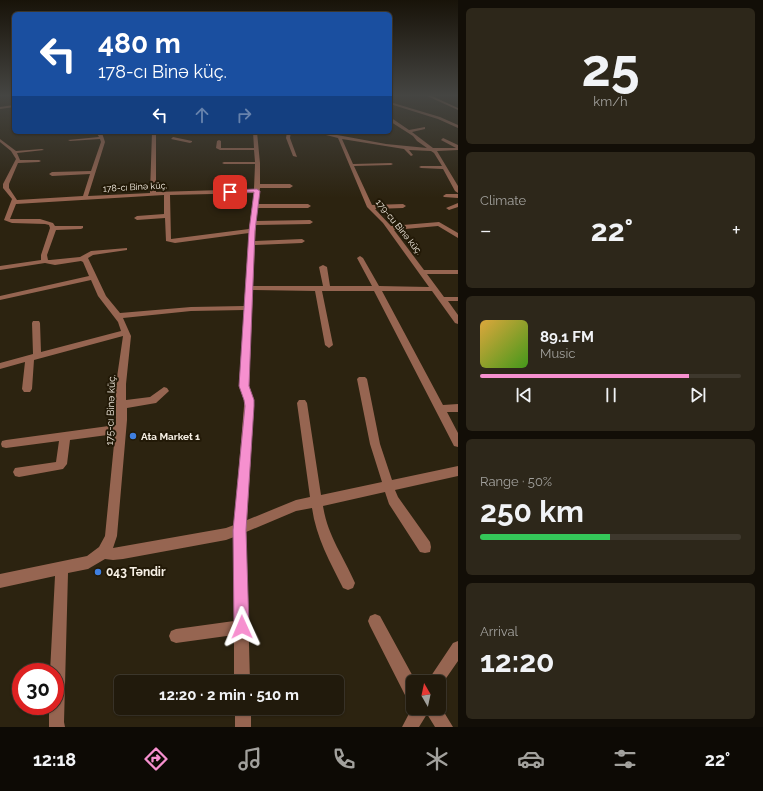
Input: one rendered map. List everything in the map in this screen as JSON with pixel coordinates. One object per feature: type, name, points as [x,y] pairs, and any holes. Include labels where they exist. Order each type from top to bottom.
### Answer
[{"type":"street","points":[[409,131],[414,130]]},
{"type":"street","points":[[409,131],[433,149],[458,191]]},
{"type":"street","points":[[85,198],[102,140],[99,134]]},
{"type":"street","points":[[154,134],[196,134]]},
{"type":"street","points":[[154,134],[190,142]]},
{"type":"street","points":[[153,194],[154,134]]},
{"type":"street","points":[[242,675],[240,530],[250,406],[244,386],[251,242],[257,188],[258,163],[255,134]]},
{"type":"street","points":[[289,134],[288,138],[295,156]]},
{"type":"street","points":[[314,139],[316,134]]},
{"type":"street","points":[[326,134],[405,147],[433,149],[458,148]]},
{"type":"street","name":"179-cu Binə küç.","points":[[340,137],[340,141],[370,207],[390,228],[458,321]]},
{"type":"street","points":[[443,139],[458,148]]},
{"type":"street","points":[[0,140],[16,152],[41,150]]},
{"type":"street","points":[[70,140],[102,140]]},
{"type":"street","points":[[88,143],[102,140]]},
{"type":"street","points":[[219,141],[218,148],[220,149],[257,149]]},
{"type":"street","points":[[376,143],[379,152]]},
{"type":"street","points":[[405,147],[411,155]]},
{"type":"street","points":[[3,220],[15,202],[15,198],[8,194],[6,184],[17,162],[16,152]]},
{"type":"street","points":[[17,162],[39,161]]},
{"type":"street","points":[[224,163],[258,163]]},
{"type":"street","points":[[352,165],[391,164]]},
{"type":"street","points":[[421,167],[445,168]]},
{"type":"street","points":[[52,174],[93,172]]},
{"type":"street","name":"178-cı Binə küç.","points":[[15,202],[290,186]]},
{"type":"street","points":[[167,194],[166,238],[170,241],[253,227],[310,222]]},
{"type":"street","points":[[446,196],[458,196]]},
{"type":"street","points":[[449,208],[458,205]]},
{"type":"street","points":[[256,206],[308,206]]},
{"type":"street","points":[[370,207],[403,206]]},
{"type":"street","points":[[137,218],[167,216]]},
{"type":"street","points":[[3,220],[16,222],[46,222],[51,224],[53,228]]},
{"type":"street","points":[[390,228],[439,224],[458,236]]},
{"type":"street","points":[[53,228],[81,227]]},
{"type":"street","points":[[45,261],[44,255],[53,228]]},
{"type":"street","points":[[251,242],[302,240]]},
{"type":"street","points":[[0,268],[45,261],[52,262],[82,259],[91,253],[125,249]]},
{"type":"street","points":[[360,258],[458,443]]},
{"type":"street","name":"175-cı Binə küç.","points":[[82,259],[87,261],[102,296],[118,316],[126,332],[126,346],[121,384],[121,429],[111,536],[109,544],[104,552]]},
{"type":"street","points":[[323,267],[322,289],[329,345]]},
{"type":"street","points":[[423,272],[458,272]]},
{"type":"street","points":[[7,307],[3,298],[94,278]]},
{"type":"street","points":[[248,288],[378,290],[435,289]]},
{"type":"street","points":[[442,299],[458,299]]},
{"type":"street","points":[[118,316],[191,309],[247,308]]},
{"type":"street","points":[[26,389],[34,357],[36,323]]},
{"type":"street","points":[[0,366],[126,332]]},
{"type":"street","points":[[362,379],[375,444],[393,500],[425,548]]},
{"type":"street","points":[[122,405],[153,400],[164,391]]},
{"type":"street","points":[[302,403],[315,501],[319,518],[326,540],[348,583]]},
{"type":"street","points":[[440,409],[458,408]]},
{"type":"street","points":[[6,444],[121,429]]},
{"type":"street","points":[[19,472],[59,466],[61,464],[65,436]]},
{"type":"street","points":[[0,581],[88,562],[104,552],[123,554],[200,540],[240,530],[296,506],[458,471]]},
{"type":"street","points":[[57,727],[62,568]]},
{"type":"street","points":[[375,621],[406,680]]},
{"type":"street","points":[[176,636],[242,627]]},
{"type":"street","points":[[440,675],[458,648]]},
{"type":"street","points":[[243,715],[243,727]]},
{"type":"street","points":[[410,727],[417,715]]},
{"type":"street","points":[[437,715],[445,727]]},
{"type":"place","name":"Ata Market 1","points":[[133,436]]},
{"type":"place","name":"043 Təndir","points":[[98,572]]},
{"type":"route","points":[[230,192],[257,191],[252,231],[248,288],[244,386],[250,406],[240,530],[242,627]]}]
